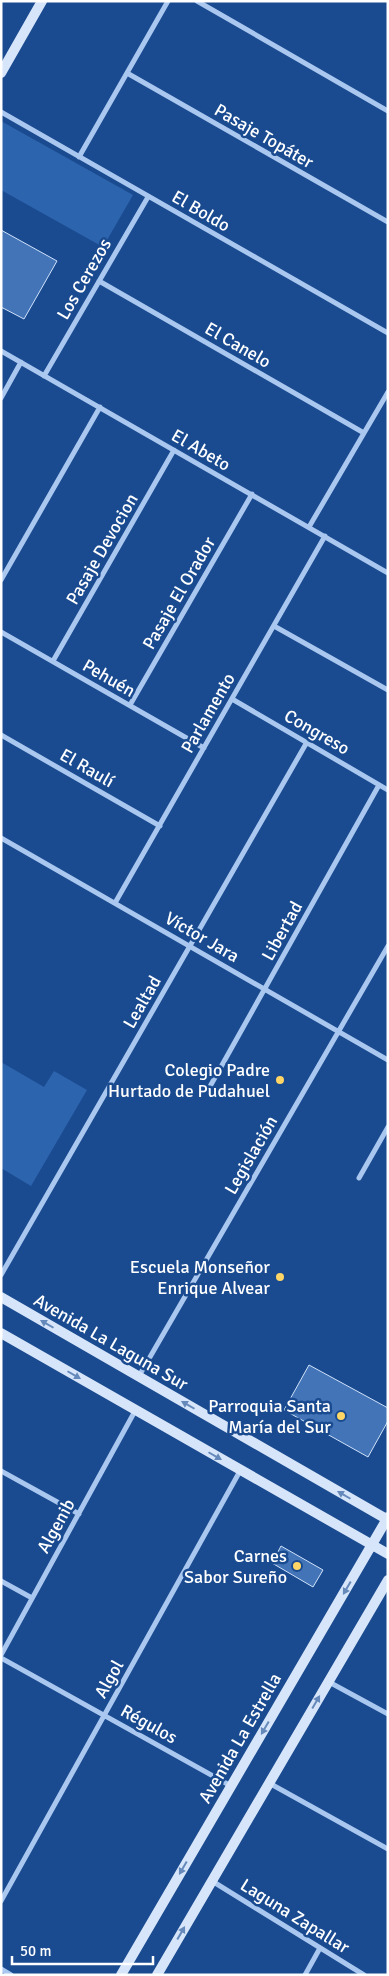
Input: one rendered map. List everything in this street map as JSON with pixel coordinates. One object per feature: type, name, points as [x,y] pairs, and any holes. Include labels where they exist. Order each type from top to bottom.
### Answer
[{"type":"main road","points":[[1,73],[42,1]]},
{"type":"main road","name":"Avenida La Laguna Sur","points":[[1,1297],[387,1519]]},
{"type":"main road","points":[[1,1333],[388,1554]]},
{"type":"main road","name":"Avenida La Estrella","points":[[121,1975],[387,1519]]},
{"type":"main road","points":[[157,1975],[388,1580]]},
{"type":"street","points":[[80,157],[168,1]]},
{"type":"street","points":[[197,1],[388,111]]},
{"type":"street","name":"Pasaje Topáter","points":[[127,73],[388,222]]},
{"type":"street","name":"El Boldo","points":[[1,112],[388,333]]},
{"type":"street","name":"Los Cerezos","points":[[44,376],[148,196]]},
{"type":"street","name":"El Canelo","points":[[99,281],[364,432]]},
{"type":"street","name":"El Abeto","points":[[1,351],[388,573]]},
{"type":"street","points":[[1,398],[21,362]]},
{"type":"street","points":[[309,527],[388,392]]},
{"type":"street","points":[[1,580],[100,407]]},
{"type":"street","name":"Pasaje Devocion","points":[[53,661],[174,450]]},
{"type":"street","name":"Pasaje El Orador","points":[[130,705],[252,494]]},
{"type":"street","name":"Parlamento","points":[[115,903],[325,536]]},
{"type":"street","points":[[274,626],[388,690]]},
{"type":"street","name":"Pehuén","points":[[1,632],[204,748]]},
{"type":"street","name":"Congreso","points":[[232,699],[388,790]]},
{"type":"street","name":"El Raulí","points":[[1,735],[160,826]]},
{"type":"street","name":"Lealtad","points":[[1,1275],[307,742]]},
{"type":"street","name":"Libertad","points":[[208,1090],[380,785]]},
{"type":"street","name":"Víctor Jara","points":[[1,838],[388,1060]]},
{"type":"street","name":"Legislación","points":[[139,1377],[338,1032],[386,954],[388,946]]},
{"type":"street","points":[[359,1178],[388,1128]]},
{"type":"street","name":"Algenib","points":[[1,1656],[135,1411]]},
{"type":"street","points":[[1,1471],[78,1514]]},
{"type":"street","name":"Algol","points":[[1,1901],[240,1471]]},
{"type":"street","points":[[1,1581],[32,1598]]},
{"type":"street","name":"Régulos","points":[[1,1656],[231,1786]]},
{"type":"street","points":[[328,1681],[388,1714]]},
{"type":"street","points":[[269,1783],[388,1849]]},
{"type":"street","name":"Laguna Zapallar","points":[[212,1881],[364,1975]]},
{"type":"street","points":[[305,1975],[320,1948]]},
{"type":"street","points":[[1,1969],[11,1975]]},
{"type":"shaded area","points":[[1,121],[133,195],[103,247],[1,190]]},
{"type":"shaded area","points":[[1,1062],[44,1087],[54,1071],[87,1090],[31,1186],[1,1168]]},
{"type":"building","points":[[1,230],[57,261],[24,319],[1,307]]},
{"type":"building","name":"Parroquia Santa María del Sur","points":[[309,1365],[388,1408],[388,1421],[368,1457],[284,1410]]},
{"type":"building","name":"Carnes Sabor Sureño","points":[[281,1546],[323,1570],[313,1587],[272,1563]]},
{"type":"place","name":"Colegio Padre Hurtado de Pudahuel","points":[[280,1080]]},
{"type":"place","name":"Escuela Monseñor Enrique Alvear","points":[[280,1277]]},
{"type":"place","name":"Parroquia Santa María del Sur","points":[[341,1416]]},
{"type":"place","name":"Carnes Sabor Sureño","points":[[297,1566]]}]
